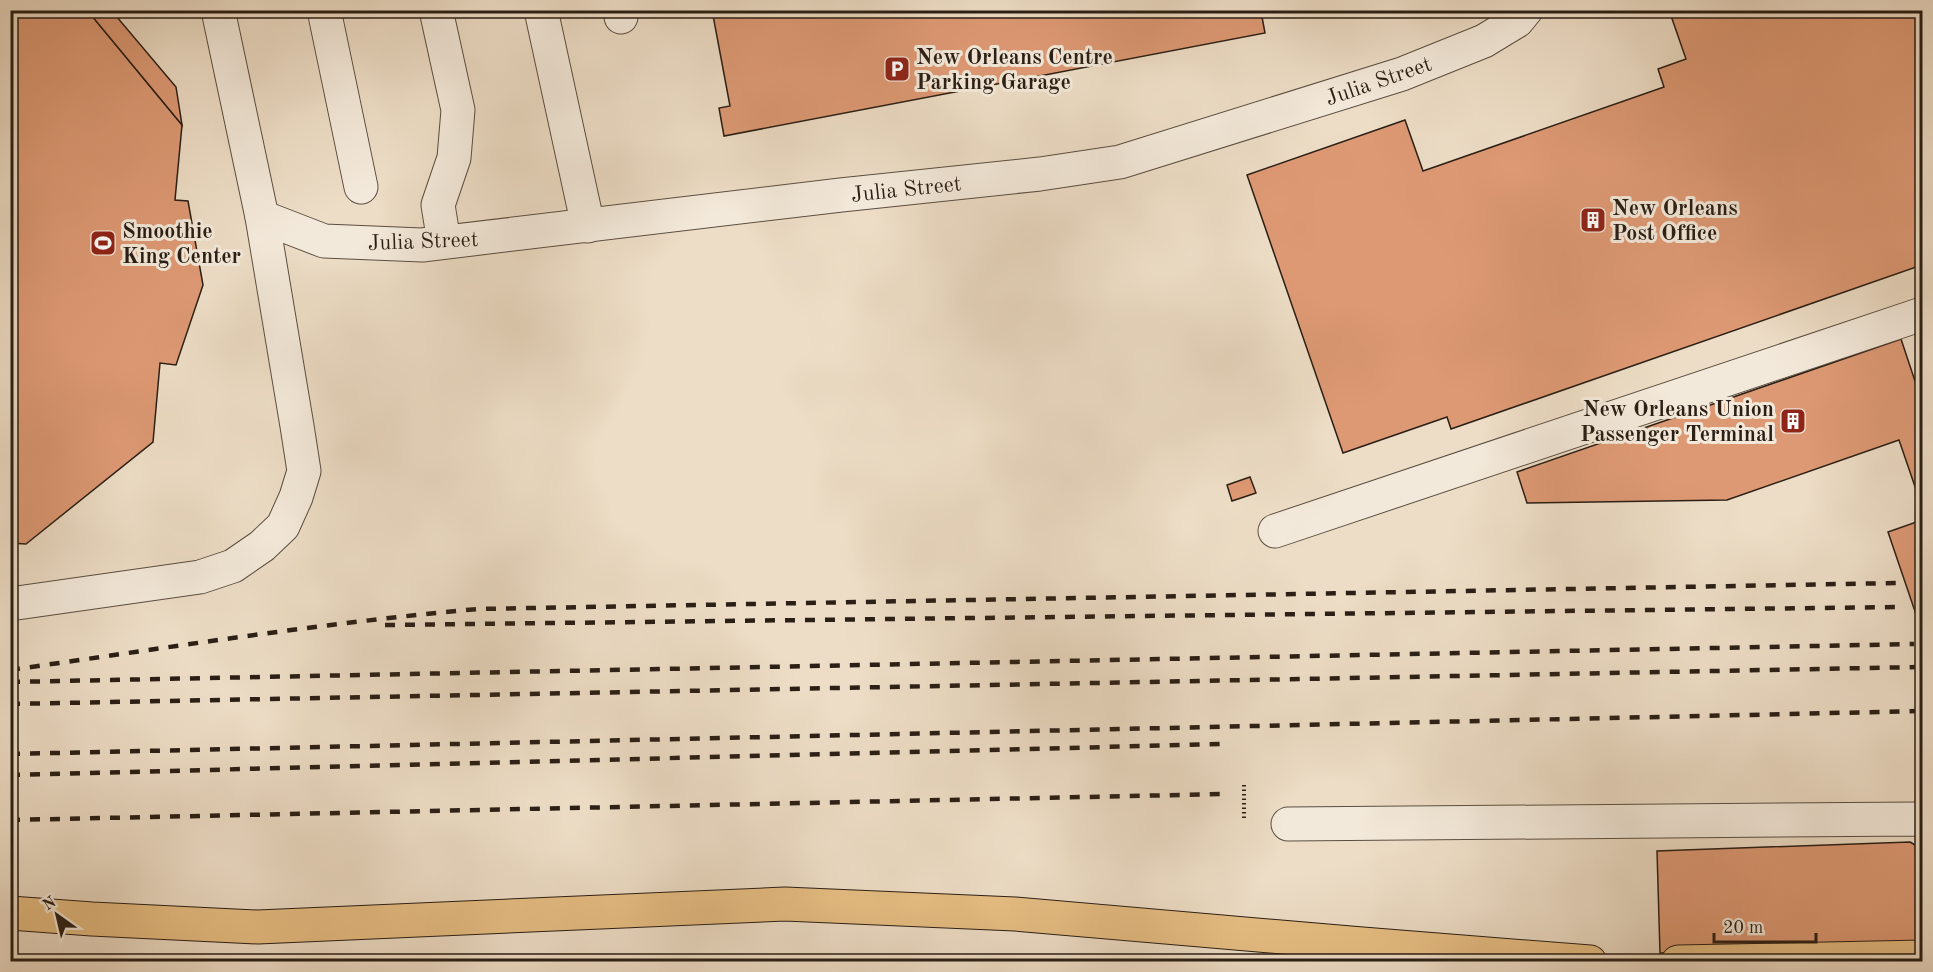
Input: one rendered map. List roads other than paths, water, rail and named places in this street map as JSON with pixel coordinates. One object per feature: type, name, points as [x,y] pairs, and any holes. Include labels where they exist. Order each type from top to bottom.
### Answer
[{"type":"highway","points":[[10,914],[258,927],[785,904],[1015,914],[1590,962]]},
{"type":"highway","points":[[1678,962],[1923,957]]},
{"type":"street","points":[[10,604],[200,577],[233,566],[262,546],[283,526],[296,497],[304,471],[262,217],[218,10]]},
{"type":"street","points":[[324,10],[361,187]]},
{"type":"street","points":[[436,10],[458,110],[454,158],[438,205],[444,242]]},
{"type":"street","points":[[541,10],[588,226]]},
{"type":"street","name":"Julia Street","points":[[262,217],[324,241],[422,245],[841,195],[1040,174],[1120,162],[1402,74],[1484,42],[1517,21],[1526,10]]},
{"type":"street","points":[[1275,531],[1923,314]]},
{"type":"street","points":[[1288,824],[1906,819],[1923,821]]},
{"type":"railway","points":[[10,670],[302,629],[478,609],[1897,583]]},
{"type":"railway","points":[[385,625],[1901,607]]},
{"type":"railway","points":[[10,682],[1914,644]]},
{"type":"railway","points":[[10,704],[1920,667]]},
{"type":"railway","points":[[10,754],[1922,711]]},
{"type":"railway","points":[[10,775],[1222,744]]},
{"type":"railway","points":[[10,820],[1225,794]]},
{"type":"place","name":"New Orleans Centre Parking Garage","points":[[897,69]]},
{"type":"place","name":"New Orleans Post Office","points":[[1593,220]]},
{"type":"place","name":"Smoothie King Center","points":[[103,243]]},
{"type":"place","name":"New Orleans Union Passenger Terminal","points":[[1793,421]]}]
